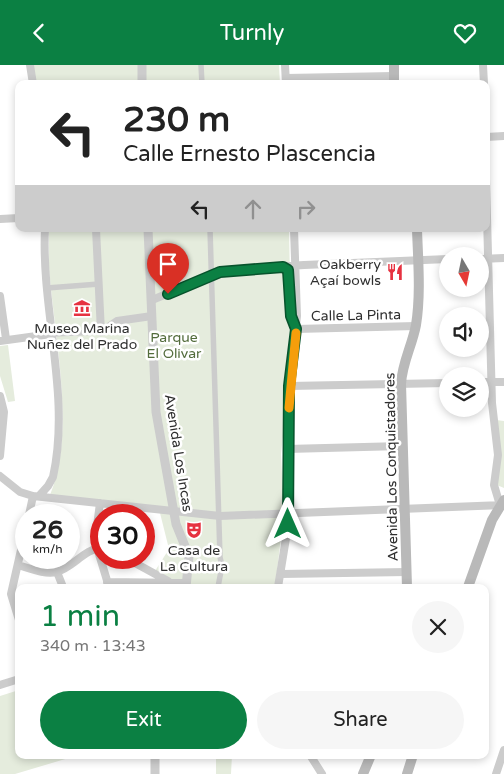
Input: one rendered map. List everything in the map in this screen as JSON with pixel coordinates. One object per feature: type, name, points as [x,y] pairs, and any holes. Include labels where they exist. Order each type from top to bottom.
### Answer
[{"type":"main road","name":"Avenida Los Conquistadores","points":[[408,584],[401,384],[403,365],[416,326],[418,260],[416,232]]},
{"type":"main road","points":[[469,584],[486,537],[503,504]]},
{"type":"main road","points":[[363,774],[369,759]]},
{"type":"main road","points":[[407,774],[412,759]]},
{"type":"street","points":[[30,65],[32,80]]},
{"type":"street","points":[[142,65],[142,80]]},
{"type":"street","points":[[201,65],[202,80]]},
{"type":"street","points":[[285,65],[286,80]]},
{"type":"street","points":[[483,65],[484,80]]},
{"type":"street","points":[[304,80],[394,75]]},
{"type":"street","points":[[490,137],[504,136]]},
{"type":"street","points":[[0,219],[15,218]]},
{"type":"street","points":[[33,504],[36,496],[52,477],[58,432],[58,402],[47,288],[45,232]]},
{"type":"street","points":[[96,232],[101,332]]},
{"type":"street","name":"Avenida Los Incas","points":[[148,232],[156,412],[177,528],[189,556],[186,584]]},
{"type":"street","points":[[210,232],[220,557],[222,566],[219,584]]},
{"type":"street","points":[[279,584],[287,532],[288,512],[289,386],[296,329],[294,232]]},
{"type":"street","points":[[488,232],[489,247]]},
{"type":"street","points":[[0,476],[20,492],[36,496],[220,515],[503,504],[494,485],[498,455],[492,382],[489,258],[504,258]]},
{"type":"street","points":[[152,301],[212,275],[230,270],[296,265],[439,259]]},
{"type":"street","points":[[283,267],[289,275],[291,316],[296,329]]},
{"type":"street","points":[[47,288],[99,284]]},
{"type":"street","points":[[0,296],[3,340],[51,334],[101,332],[117,321],[152,316]]},
{"type":"street","name":"Calle La Pinta","points":[[296,329],[416,326]]},
{"type":"street","points":[[492,382],[504,382]]},
{"type":"street","points":[[289,386],[439,383]]},
{"type":"street","points":[[0,396],[2,409],[0,456]]},
{"type":"street","points":[[287,449],[402,446]]},
{"type":"street","points":[[34,569],[49,573],[57,572],[90,553]]},
{"type":"street","points":[[15,609],[10,596],[17,569]]},
{"type":"street","points":[[104,569],[108,584]]},
{"type":"street","points":[[146,569],[169,582]]},
{"type":"street","points":[[57,572],[62,584]]},
{"type":"street","points":[[281,574],[407,572]]},
{"type":"street","points":[[128,584],[169,582],[180,584]]},
{"type":"street","points":[[0,685],[15,680]]},
{"type":"street","points":[[496,774],[504,750]]},
{"type":"street","points":[[155,759],[155,774]]},
{"type":"street","points":[[313,759],[322,774]]},
{"type":"green space","points":[[30,65],[279,65],[280,80],[32,80]]},
{"type":"green space","name":"Parque El Olivar","points":[[49,232],[289,232],[291,332],[289,381],[281,454],[284,513],[275,584],[168,584],[155,571],[169,549],[159,509],[155,508],[155,504],[120,504],[50,495],[57,471],[63,417],[62,388],[49,273]]},
{"type":"green space","points":[[8,345],[15,401],[8,402],[0,376],[0,346]]},
{"type":"green space","points":[[496,420],[504,421],[504,488],[497,485]]},
{"type":"green space","points":[[15,691],[15,759],[65,759],[15,774],[0,774],[0,696]]},
{"type":"green space","points":[[216,759],[232,759],[231,774],[216,774]]},
{"type":"slow traffic","points":[[289,408],[289,386],[296,333]]},
{"type":"place","name":"Oakberry Açaí bowls","points":[[395,272]]},
{"type":"place","name":"Museo Marina Nuñez del Prado","points":[[82,308]]},
{"type":"place","name":"Casa de La Cultura","points":[[194,530]]},
{"type":"route","points":[[168,294],[220,272],[230,270],[283,267],[288,270],[291,316],[296,329],[289,386],[288,524]]}]
